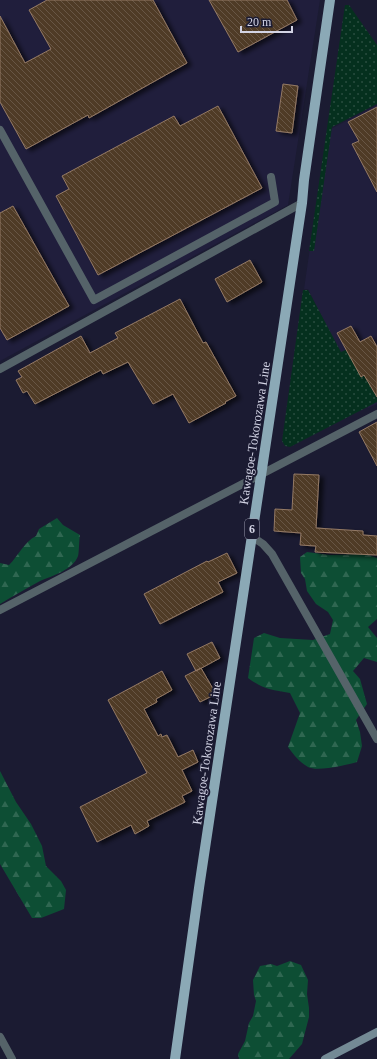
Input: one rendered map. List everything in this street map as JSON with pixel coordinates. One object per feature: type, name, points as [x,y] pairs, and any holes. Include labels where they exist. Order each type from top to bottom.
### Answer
[{"type":"main road","name":"Kawagoe-Tokorozawa Line","points":[[175,1059],[251,536],[302,203],[330,0]]},
{"type":"main road","points":[[325,1059],[377,1032]]},
{"type":"street","points":[[0,130],[94,300],[275,202],[271,177]]},
{"type":"street","points":[[0,369],[302,203]]},
{"type":"street","points":[[0,610],[377,414]]},
{"type":"street","points":[[251,536],[263,544],[272,554],[377,739]]},
{"type":"street","points":[[0,1037],[12,1059]]},
{"type":"shaded area","points":[[0,0],[320,0],[288,205],[0,361]]},
{"type":"shaded area","points":[[377,105],[377,404],[368,408],[308,289],[304,289],[327,131]]},
{"type":"green space","points":[[345,5],[349,5],[377,45],[377,104],[332,127],[314,251],[309,251]]},
{"type":"green space","points":[[303,290],[308,290],[341,352],[350,348],[377,398],[377,402],[290,447],[285,446],[282,441]]},
{"type":"green space","points":[[57,518],[63,525],[80,535],[78,555],[75,561],[62,572],[40,581],[0,604],[0,563],[9,565],[25,545],[36,536],[39,529]]},
{"type":"green space","points":[[307,552],[330,555],[366,554],[377,558],[377,619],[368,627],[377,638],[377,662],[364,658],[353,671],[360,679],[367,704],[356,720],[362,746],[357,762],[318,769],[308,767],[299,761],[288,747],[300,713],[290,693],[258,685],[248,678],[254,638],[264,633],[280,638],[313,640],[330,634],[333,620],[328,612],[316,604],[307,591],[305,579],[301,573],[300,557]]},
{"type":"green space","points":[[0,771],[42,846],[46,866],[61,881],[66,890],[64,909],[41,918],[32,918],[0,864]]},
{"type":"green space","points":[[290,961],[301,965],[308,980],[307,994],[309,1017],[302,1044],[289,1059],[239,1059],[238,1054],[245,1041],[249,1023],[253,1016],[256,1001],[253,980],[260,966],[271,964],[277,966]]},
{"type":"building","points":[[47,0],[153,0],[187,63],[89,118],[88,115],[26,149],[0,102],[0,16],[25,63],[51,49],[29,10]]},
{"type":"building","points":[[209,0],[287,0],[297,20],[238,52]]},
{"type":"building","points":[[283,84],[298,86],[292,133],[276,131]]},
{"type":"building","points":[[218,106],[262,188],[98,275],[56,196],[69,189],[62,176],[174,116],[180,126]]},
{"type":"building","points":[[377,107],[377,192],[352,144],[359,141],[348,122]]},
{"type":"building","points":[[13,206],[69,306],[7,340],[0,328],[0,213]]},
{"type":"building","points":[[250,260],[262,282],[227,302],[215,279]]},
{"type":"building","points":[[180,299],[203,343],[206,342],[236,396],[225,402],[226,403],[189,423],[173,394],[153,404],[128,362],[103,374],[101,370],[35,404],[27,391],[23,393],[16,380],[22,377],[18,371],[81,336],[90,353],[118,338],[115,333]]},
{"type":"building","points":[[351,326],[360,342],[371,336],[377,347],[377,397],[364,375],[361,377],[337,333]]},
{"type":"building","points":[[377,422],[377,466],[359,432]]},
{"type":"building","points":[[294,474],[319,475],[316,528],[363,531],[363,535],[377,536],[377,555],[315,552],[316,546],[300,545],[301,533],[274,531],[275,509],[292,510]]},
{"type":"building","points":[[227,553],[237,573],[218,582],[223,592],[160,624],[144,594],[207,561],[208,562]]},
{"type":"building","points":[[212,642],[220,658],[196,671],[187,654]]},
{"type":"building","points":[[201,668],[216,694],[200,702],[185,676]]},
{"type":"building","points":[[162,671],[172,690],[156,699],[157,702],[144,709],[158,736],[161,734],[162,737],[167,735],[178,757],[193,750],[198,762],[182,770],[192,791],[182,796],[185,802],[147,821],[149,826],[135,834],[131,825],[97,842],[80,807],[147,773],[108,700]]}]
